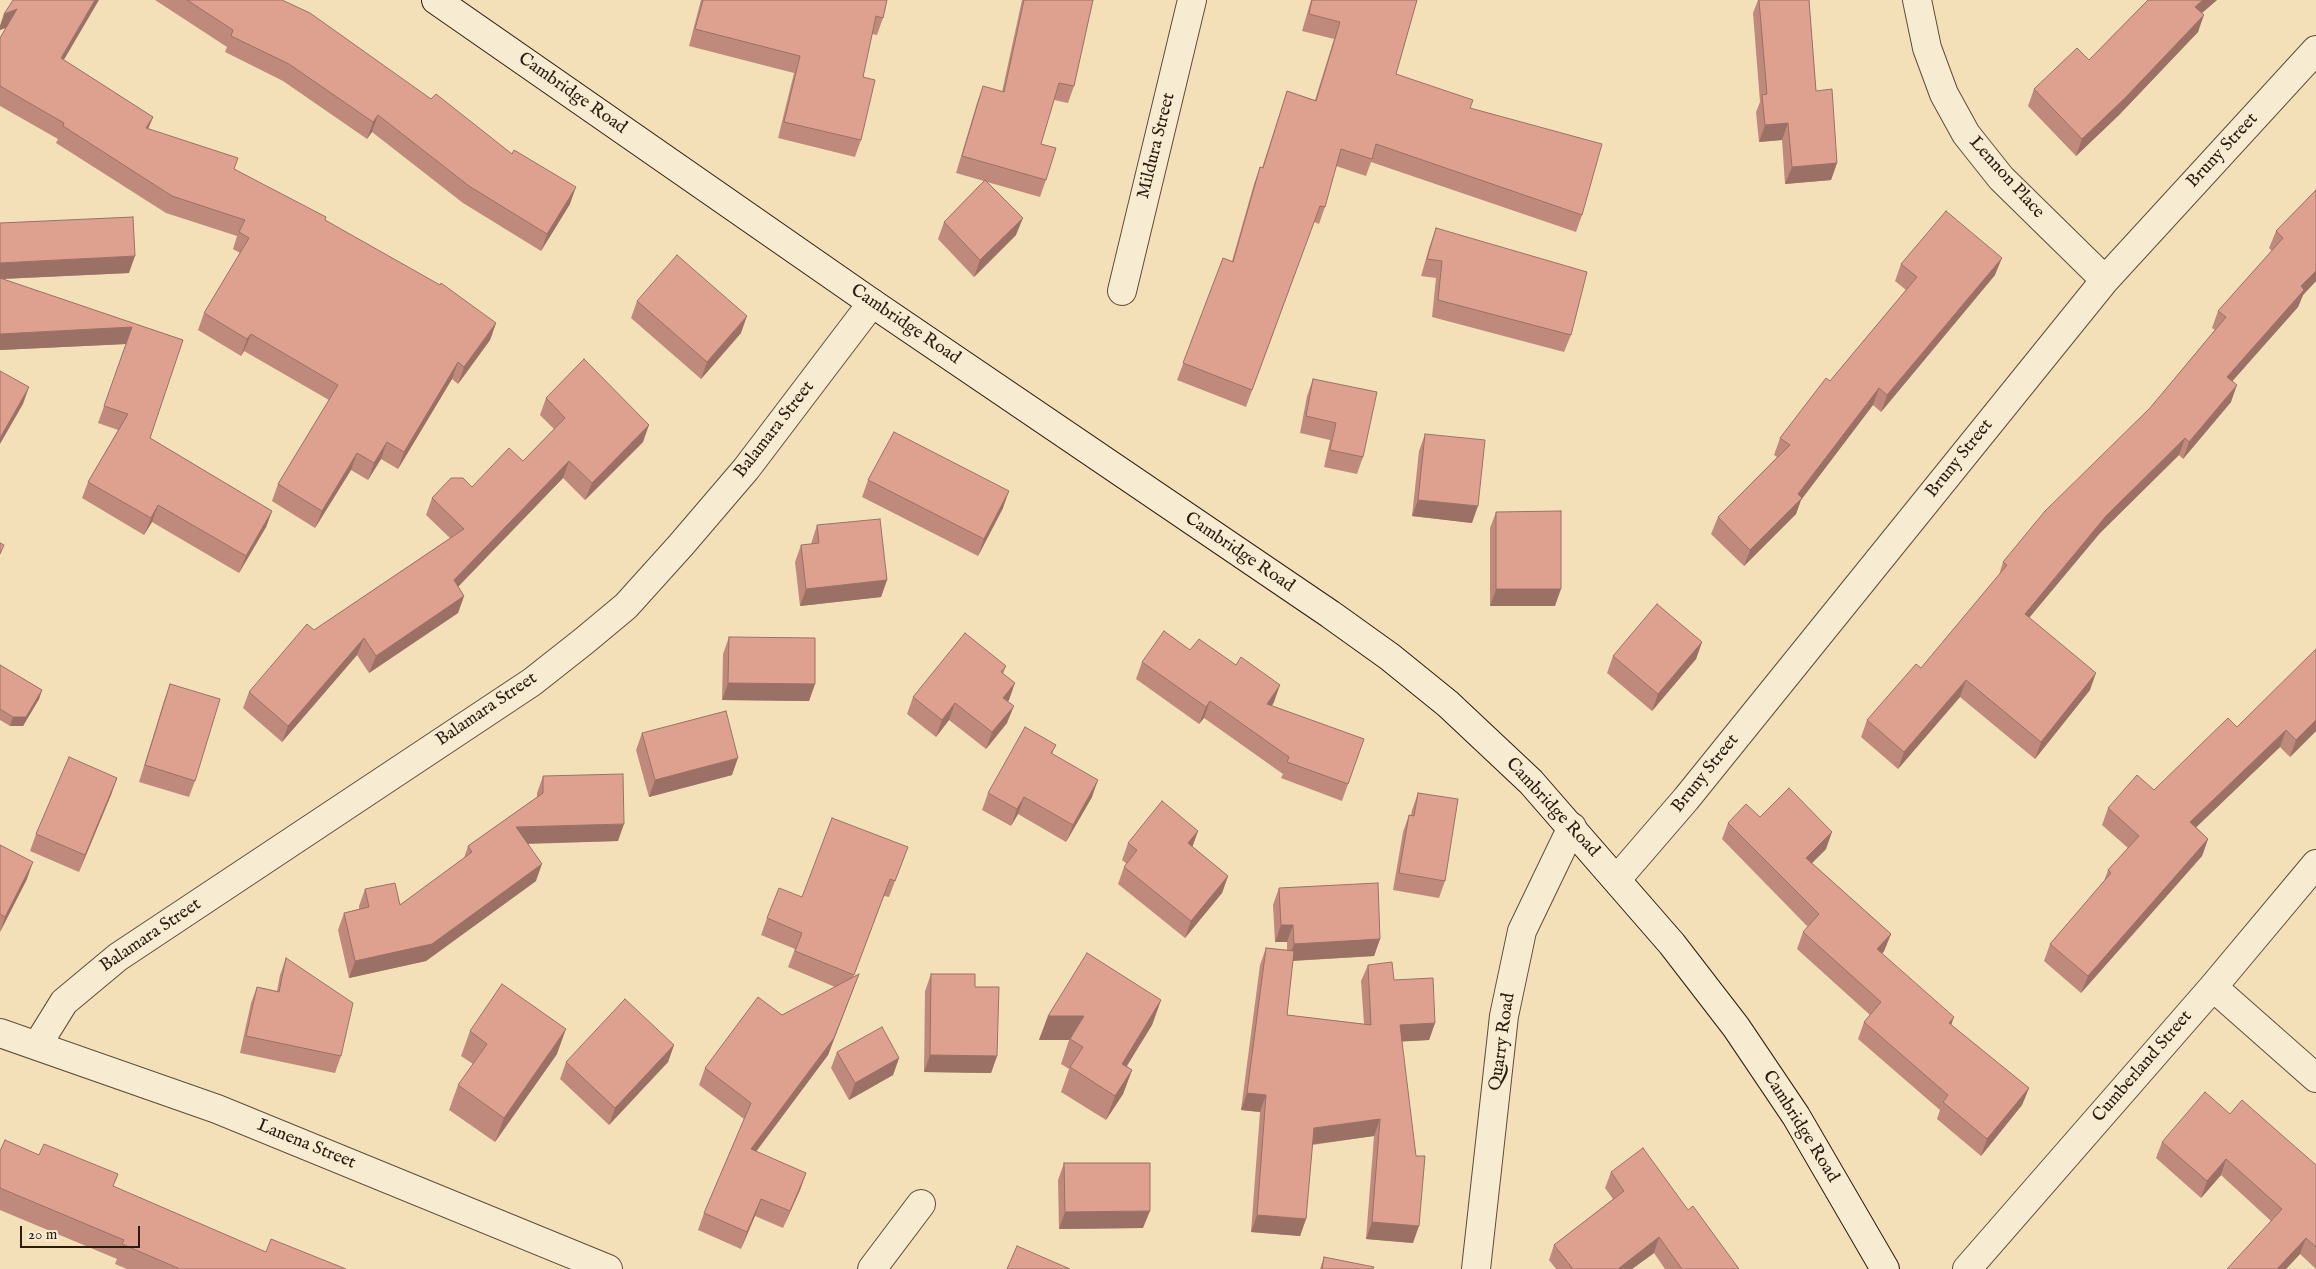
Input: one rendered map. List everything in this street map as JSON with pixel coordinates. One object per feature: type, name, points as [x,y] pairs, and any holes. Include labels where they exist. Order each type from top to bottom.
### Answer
[{"type":"street","name":"Cambridge Road","points":[[436,0],[872,303],[1390,657],[1448,704],[1531,782],[1672,944],[1736,1027],[1796,1116],[1885,1269]]},
{"type":"street","name":"Mildura Street","points":[[1122,291],[1192,0]]},
{"type":"street","name":"Lennon Place","points":[[1917,0],[1927,48],[1944,94],[1966,134],[2001,178],[2105,280]]},
{"type":"street","name":"Bruny Street","points":[[1617,879],[1686,799],[2105,280],[2316,50]]},
{"type":"street","name":"Balamara Street","points":[[38,1044],[64,1002],[118,957],[532,682],[626,606],[681,546],[746,469],[872,303]]},
{"type":"street","name":"Quarry Road","points":[[1476,1269],[1504,1016],[1522,931],[1572,827]]},
{"type":"street","name":"Cumberland Street","points":[[1967,1269],[2213,987],[2316,864]]},
{"type":"street","points":[[2213,987],[2316,1078]]},
{"type":"street","name":"Lanena Street","points":[[0,1033],[38,1044],[217,1108],[608,1269]]},
{"type":"street","points":[[872,1269],[921,1204]]},
{"type":"building","points":[[13,0],[95,0],[61,58],[153,117],[146,128],[238,158],[234,169],[326,217],[325,220],[440,285],[441,283],[496,323],[464,367],[458,362],[404,452],[387,442],[374,463],[357,453],[322,511],[278,484],[338,385],[251,334],[247,339],[204,313],[249,238],[239,232],[245,220],[172,196],[63,126],[64,123],[0,86],[0,38],[17,9],[4,14]]},
{"type":"building","points":[[187,0],[282,0],[310,13],[431,99],[436,94],[512,154],[514,150],[576,187],[547,234],[469,186],[378,115],[373,122],[289,64],[231,36],[233,30]]},
{"type":"building","points":[[703,0],[887,0],[883,18],[876,16],[863,77],[875,80],[861,140],[784,122],[800,56],[695,29]]},
{"type":"building","points":[[1024,0],[1093,0],[1074,86],[1059,83],[1041,144],[1056,148],[1046,180],[962,156],[983,86],[1004,92]]},
{"type":"building","points":[[1312,0],[1417,0],[1396,74],[1473,100],[1470,108],[1602,144],[1582,215],[1376,144],[1372,159],[1341,149],[1325,207],[1320,206],[1252,390],[1183,363],[1223,258],[1233,262],[1260,167],[1263,168],[1287,91],[1316,101],[1340,22],[1309,14]]},
{"type":"building","points":[[1759,0],[1809,0],[1816,91],[1832,89],[1837,163],[1792,167],[1788,123],[1765,125],[1762,95],[1767,94]]},
{"type":"building","points":[[2148,0],[2203,0],[2195,7],[2204,15],[2125,98],[2082,139],[2034,89],[2077,48],[2089,60]]},
{"type":"building","points":[[985,180],[1023,218],[980,260],[944,222]]},
{"type":"building","points":[[2316,190],[2316,271],[2301,286],[2304,290],[2227,377],[2237,385],[2189,442],[2185,438],[2106,516],[2025,614],[2096,673],[2041,742],[1966,680],[1904,752],[1867,720],[1916,664],[1921,668],[2007,565],[2003,562],[2045,511],[2150,408],[2226,317],[2218,311],[2283,238],[2276,231]]},
{"type":"building","points":[[1946,211],[2002,258],[1887,395],[1879,388],[1798,494],[1802,498],[1750,550],[1718,517],[1790,445],[1780,438],[1826,378],[1830,381],[1917,277],[1901,264]]},
{"type":"building","points":[[133,217],[135,256],[0,263],[0,223]]},
{"type":"building","points":[[1436,228],[1587,272],[1571,335],[1438,300],[1442,261],[1427,259]]},
{"type":"building","points":[[677,255],[747,316],[707,362],[637,301]]},
{"type":"building","points":[[0,278],[183,340],[150,438],[272,511],[246,556],[158,505],[151,518],[88,482],[128,414],[104,406],[132,327],[0,334]]},
{"type":"building","points":[[584,359],[649,425],[592,483],[569,461],[454,580],[464,596],[376,656],[364,638],[288,726],[249,692],[307,624],[314,630],[464,529],[432,498],[451,478],[463,478],[472,487],[509,448],[523,461],[565,418],[546,398]]},
{"type":"building","points":[[0,371],[29,387],[0,438]]},
{"type":"building","points":[[1313,379],[1377,392],[1363,457],[1330,450],[1336,423],[1306,416]]},
{"type":"building","points":[[894,432],[1009,491],[984,539],[868,480]]},
{"type":"building","points":[[1425,434],[1485,440],[1478,506],[1418,500]]},
{"type":"building","points":[[1561,511],[1561,589],[1496,589],[1496,512]]},
{"type":"building","points":[[880,519],[887,580],[806,589],[801,545],[819,543],[817,525]]},
{"type":"building","points":[[0,543],[4,545],[0,554]]},
{"type":"building","points":[[1657,604],[1702,642],[1658,694],[1613,656]]},
{"type":"building","points":[[1164,631],[1190,650],[1199,639],[1236,665],[1241,657],[1280,685],[1267,704],[1364,739],[1348,784],[1287,762],[1289,757],[1210,701],[1206,707],[1142,662]]},
{"type":"building","points":[[965,633],[1006,666],[1001,672],[1015,683],[1003,698],[1014,706],[992,732],[955,703],[942,720],[913,697]]},
{"type":"building","points":[[729,637],[815,638],[815,684],[728,683]]},
{"type":"building","points":[[2316,649],[2316,720],[2296,740],[2286,730],[2190,822],[2208,839],[2088,976],[2050,944],[2111,873],[2108,870],[2139,836],[2108,808],[2137,775],[2154,790],[2228,718],[2237,727]]},
{"type":"building","points":[[0,665],[42,690],[26,717],[13,717],[0,709]]},
{"type":"building","points":[[170,684],[220,699],[195,781],[145,765]]},
{"type":"building","points":[[726,711],[738,758],[655,780],[642,733]]},
{"type":"building","points":[[1025,727],[1056,745],[1051,753],[1098,780],[1073,825],[1024,797],[1017,809],[988,793]]},
{"type":"building","points":[[69,757],[117,778],[85,855],[36,834]]},
{"type":"building","points":[[623,774],[624,824],[516,827],[542,864],[432,944],[355,961],[344,913],[369,907],[365,889],[395,883],[400,905],[472,852],[468,846],[543,793],[543,776]]},
{"type":"building","points":[[1789,788],[1832,832],[1806,858],[1891,934],[1877,949],[1954,1017],[1949,1023],[2029,1088],[1987,1139],[1943,1102],[1948,1095],[1864,1022],[1881,1002],[1803,932],[1819,914],[1728,823],[1746,804],[1760,817]]},
{"type":"building","points":[[1418,793],[1458,799],[1445,881],[1399,873],[1409,815],[1414,816]]},
{"type":"building","points":[[1162,801],[1198,831],[1188,843],[1228,876],[1191,921],[1124,867],[1137,850],[1128,843]]},
{"type":"building","points":[[832,818],[908,847],[895,881],[890,879],[854,975],[795,951],[802,933],[767,918],[779,888],[802,897]]},
{"type":"building","points":[[0,845],[33,862],[5,917],[0,914]]},
{"type":"building","points":[[1378,883],[1380,939],[1294,944],[1293,925],[1281,925],[1279,888]]},
{"type":"building","points":[[1266,948],[1294,951],[1287,1015],[1371,1025],[1368,965],[1392,962],[1394,980],[1433,978],[1435,1023],[1400,1025],[1416,1156],[1425,1156],[1419,1226],[1372,1222],[1380,1119],[1314,1128],[1306,1219],[1257,1215],[1266,1095],[1247,1093]]},
{"type":"building","points":[[1087,953],[1161,1000],[1122,1064],[1132,1070],[1115,1096],[1070,1067],[1083,1047],[1070,1039],[1084,1016],[1048,1016]]},
{"type":"building","points":[[286,958],[353,1003],[341,1056],[246,1036],[257,987],[279,992]]},
{"type":"building","points":[[859,974],[834,1038],[751,1149],[806,1173],[790,1211],[761,1199],[747,1232],[704,1213],[751,1103],[705,1068],[758,997],[782,1015]]},
{"type":"building","points":[[931,974],[975,974],[975,987],[999,987],[997,1056],[930,1055]]},
{"type":"building","points":[[502,984],[566,1029],[504,1118],[458,1085],[487,1044],[470,1031]]},
{"type":"building","points":[[625,999],[674,1045],[615,1108],[566,1062]]},
{"type":"building","points":[[882,1027],[899,1058],[855,1083],[837,1052]]},
{"type":"building","points":[[2205,1092],[2230,1114],[2242,1100],[2316,1165],[2316,1247],[2306,1238],[2277,1269],[2227,1269],[2282,1209],[2226,1159],[2207,1181],[2162,1142]]},
{"type":"building","points":[[5,1140],[39,1155],[44,1144],[118,1174],[113,1186],[266,1252],[271,1239],[346,1269],[180,1269],[122,1244],[124,1240],[0,1188],[0,1151]]},
{"type":"building","points":[[1643,1148],[1688,1210],[1693,1206],[1739,1269],[1682,1269],[1659,1237],[1618,1269],[1573,1269],[1554,1245],[1624,1191],[1611,1172]]},
{"type":"building","points":[[1064,1163],[1150,1163],[1150,1211],[1065,1212]]},
{"type":"building","points":[[1017,1246],[1070,1269],[1007,1269]]},
{"type":"building","points":[[1324,1257],[1374,1267],[1373,1269],[1322,1269]]}]
